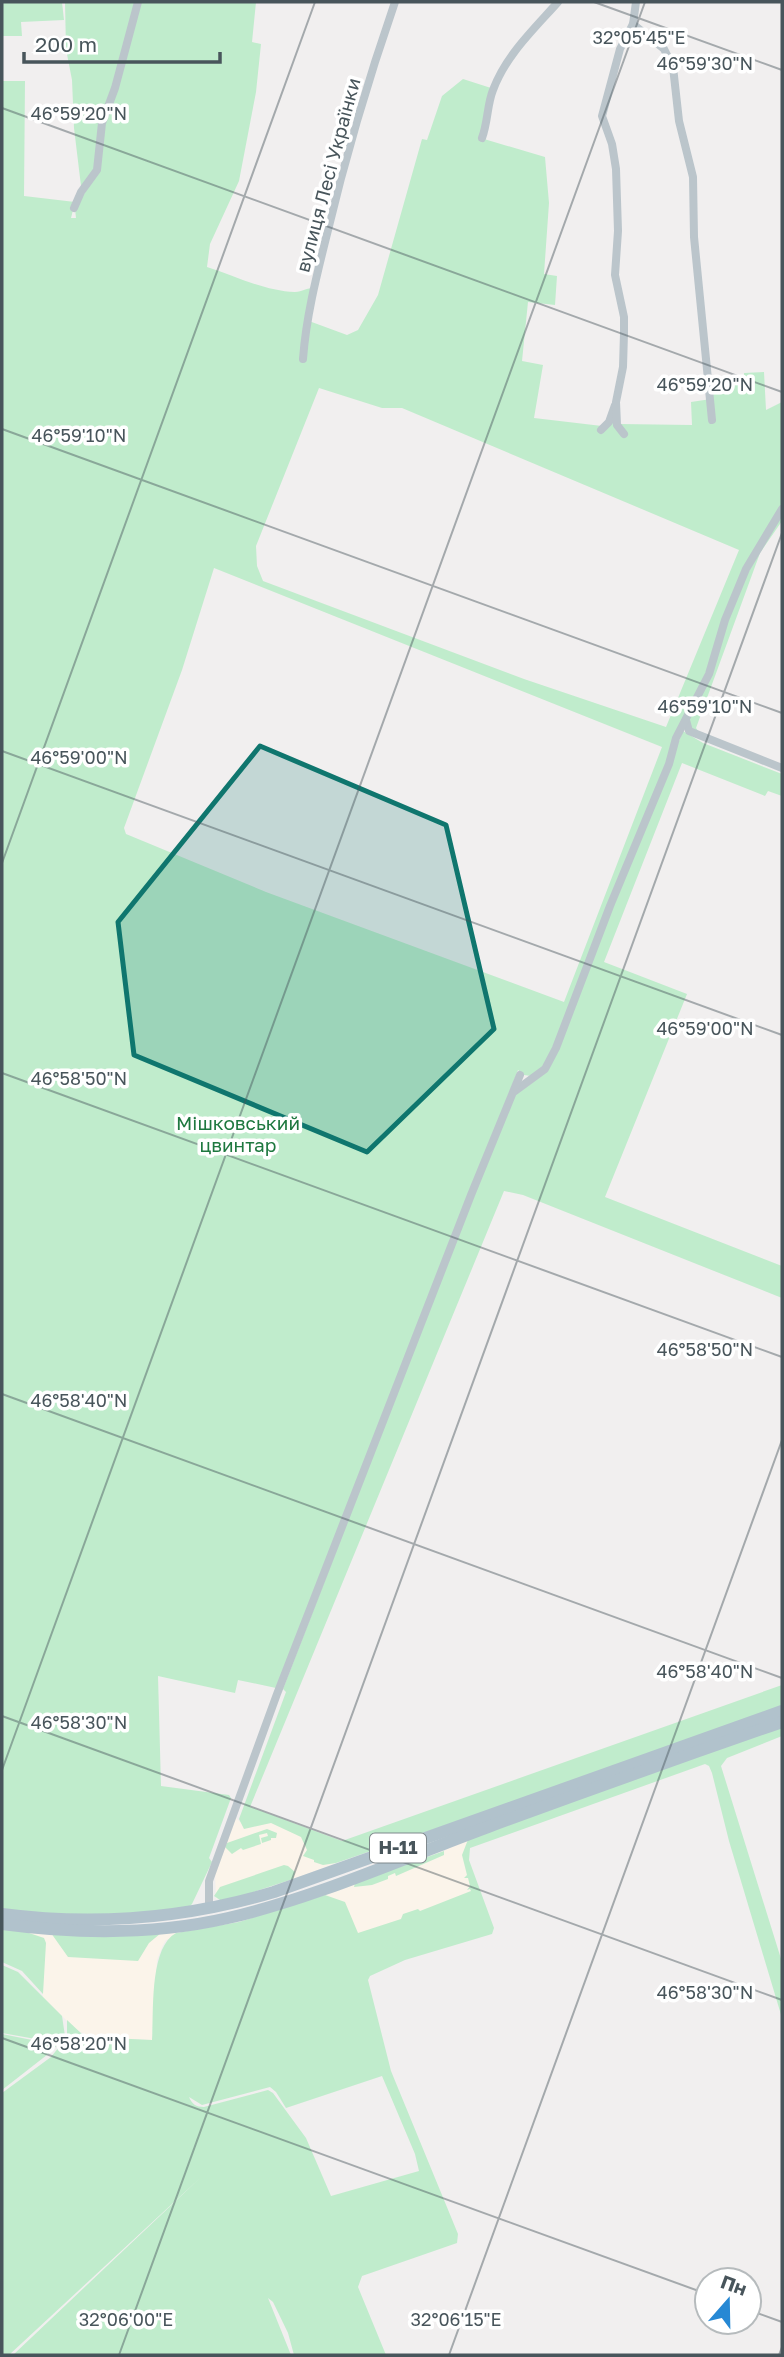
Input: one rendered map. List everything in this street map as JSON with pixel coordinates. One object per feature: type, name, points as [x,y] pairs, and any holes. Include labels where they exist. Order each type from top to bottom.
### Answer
[{"type":"main road","name":"Н-11","points":[[2,1913],[96,1921],[167,1916],[209,1909],[274,1892],[782,1712]]},
{"type":"main road","name":"Н-11","points":[[2,1924],[46,1930],[109,1932],[181,1926],[229,1918],[318,1890],[782,1722]]},
{"type":"street","points":[[74,208],[81,192],[97,170],[102,123],[115,88],[138,2]]},
{"type":"street","name":"вулиця Лесі Українки","points":[[303,359],[307,319],[338,188],[355,124],[395,2]]},
{"type":"street","points":[[482,138],[489,119],[494,88],[510,57],[558,2]]},
{"type":"street","points":[[601,430],[609,422],[616,402],[623,367],[624,317],[615,275],[618,231],[615,154],[602,113],[620,49],[633,24],[635,2]]},
{"type":"street","points":[[633,24],[664,48],[673,67],[679,121],[693,177],[694,227],[712,420]]},
{"type":"street","points":[[616,402],[617,425],[624,434]]},
{"type":"street","points":[[513,1093],[545,1069],[556,1048],[610,906],[685,730],[686,718],[709,674],[725,620],[746,569],[782,509]]},
{"type":"street","points":[[685,730],[782,768]]},
{"type":"street","points":[[209,1909],[209,1881],[277,1694],[520,1075]]},
{"type":"highlighted area","points":[[260,746],[446,825],[494,1029],[367,1152],[134,1055],[118,922]]},
{"type":"shaded area","points":[[235,1817],[240,1822],[268,1820],[289,1829],[303,1836],[336,1863],[291,1880],[216,1899],[215,1872]]},
{"type":"shaded area","points":[[469,1837],[465,1854],[475,1892],[358,1938],[325,1895],[444,1851]]},
{"type":"shaded area","points":[[195,1929],[166,1940],[157,1960],[152,2040],[90,2037],[75,2029],[43,1997],[20,1930]]},
{"type":"green space","points":[[2,2],[62,2],[64,20],[21,22],[22,36],[2,36]]},
{"type":"green space","points":[[65,2],[136,2],[96,169],[81,186],[72,80],[66,49]]},
{"type":"green space","name":"Мішковський цвинтар","points":[[139,2],[256,2],[252,42],[261,44],[256,92],[239,181],[210,244],[207,267],[273,289],[295,292],[316,288],[309,321],[347,335],[358,330],[378,295],[422,139],[427,140],[442,96],[463,79],[491,88],[484,139],[545,157],[549,203],[544,274],[557,276],[555,305],[528,302],[522,361],[543,365],[534,418],[602,426],[607,422],[615,401],[619,424],[692,425],[691,402],[711,399],[709,382],[744,381],[744,373],[764,372],[766,410],[782,402],[782,507],[755,548],[716,650],[669,755],[554,1047],[542,1067],[531,1076],[518,1070],[276,1688],[238,1680],[235,1693],[158,1676],[161,1786],[229,1795],[231,1798],[209,1858],[212,1862],[192,1904],[187,1909],[130,1918],[2,1912],[2,81],[25,81],[24,196],[75,202],[71,218],[76,218],[75,209],[92,181],[102,132]],"holes":[[[319,388],[382,408],[402,408],[739,550],[666,727],[524,679],[263,581],[257,566],[256,546]],[[214,568],[662,747],[564,1002],[266,892],[126,834],[124,828],[182,670]]]},
{"type":"green space","points":[[782,512],[782,521],[760,553],[696,728],[701,735],[691,731],[689,718],[744,580]]},
{"type":"green space","points":[[683,731],[703,743],[782,774],[782,796],[768,791],[765,796],[682,763],[604,962],[687,994],[605,1197],[782,1266],[782,1298],[523,1195],[504,1191],[250,1807],[342,1841],[782,1685],[782,1709],[336,1863],[323,1865],[303,1856],[307,1850],[301,1837],[271,1823],[244,1829],[239,1819],[286,1692],[283,1689],[483,1170],[514,1096],[548,1071]]},
{"type":"green space","points":[[782,1726],[782,1736],[727,1758],[721,1766],[782,1962],[782,2018],[709,1766],[705,1764],[470,1848],[469,1860],[494,1928],[492,1934],[405,1960],[370,1976],[368,1980],[391,2071],[458,2234],[457,2243],[362,2276],[358,2287],[386,2355],[294,2355],[288,2333],[273,2302],[268,2298],[291,2355],[13,2355],[200,2178],[9,2355],[2,2355],[2,2093],[51,2057],[67,2037],[67,2020],[83,2035],[90,2037],[152,2040],[157,1966],[167,1941],[176,1933],[239,1922],[325,1895],[345,1902],[358,1933],[401,1919],[403,1914],[418,1909],[420,1911],[471,1891],[467,1890],[470,1886],[468,1878],[464,1878],[467,1875],[462,1855],[469,1837]],"holes":[[[382,2076],[415,2154],[419,2171],[331,2196],[306,2138],[273,2093],[268,2090],[204,2107],[195,2105],[189,2097],[202,2105],[270,2087],[286,2108]]]},
{"type":"green space","points":[[267,1829],[277,1833],[276,1838],[262,1843],[261,1838],[268,1836],[267,1833],[259,1835],[261,1844],[243,1850],[241,1848],[232,1854],[225,1847],[227,1843]]},
{"type":"green space","points":[[444,1851],[444,1855],[396,1876],[395,1873],[372,1885],[354,1887],[355,1883]]},
{"type":"green space","points":[[284,1865],[295,1872],[293,1879],[223,1902],[214,1896],[220,1887]]},
{"type":"green space","points":[[2,1928],[20,1930],[44,1938],[43,1994],[22,1971],[2,1962]]},
{"type":"green space","points":[[51,1933],[161,1933],[149,1943],[138,1961],[68,1957]]},
{"type":"green space","points":[[2,1965],[18,1972],[62,2016],[65,2036],[58,2043],[2,2033]]},
{"type":"green space","points":[[2,2034],[57,2045],[2,2090]]}]
